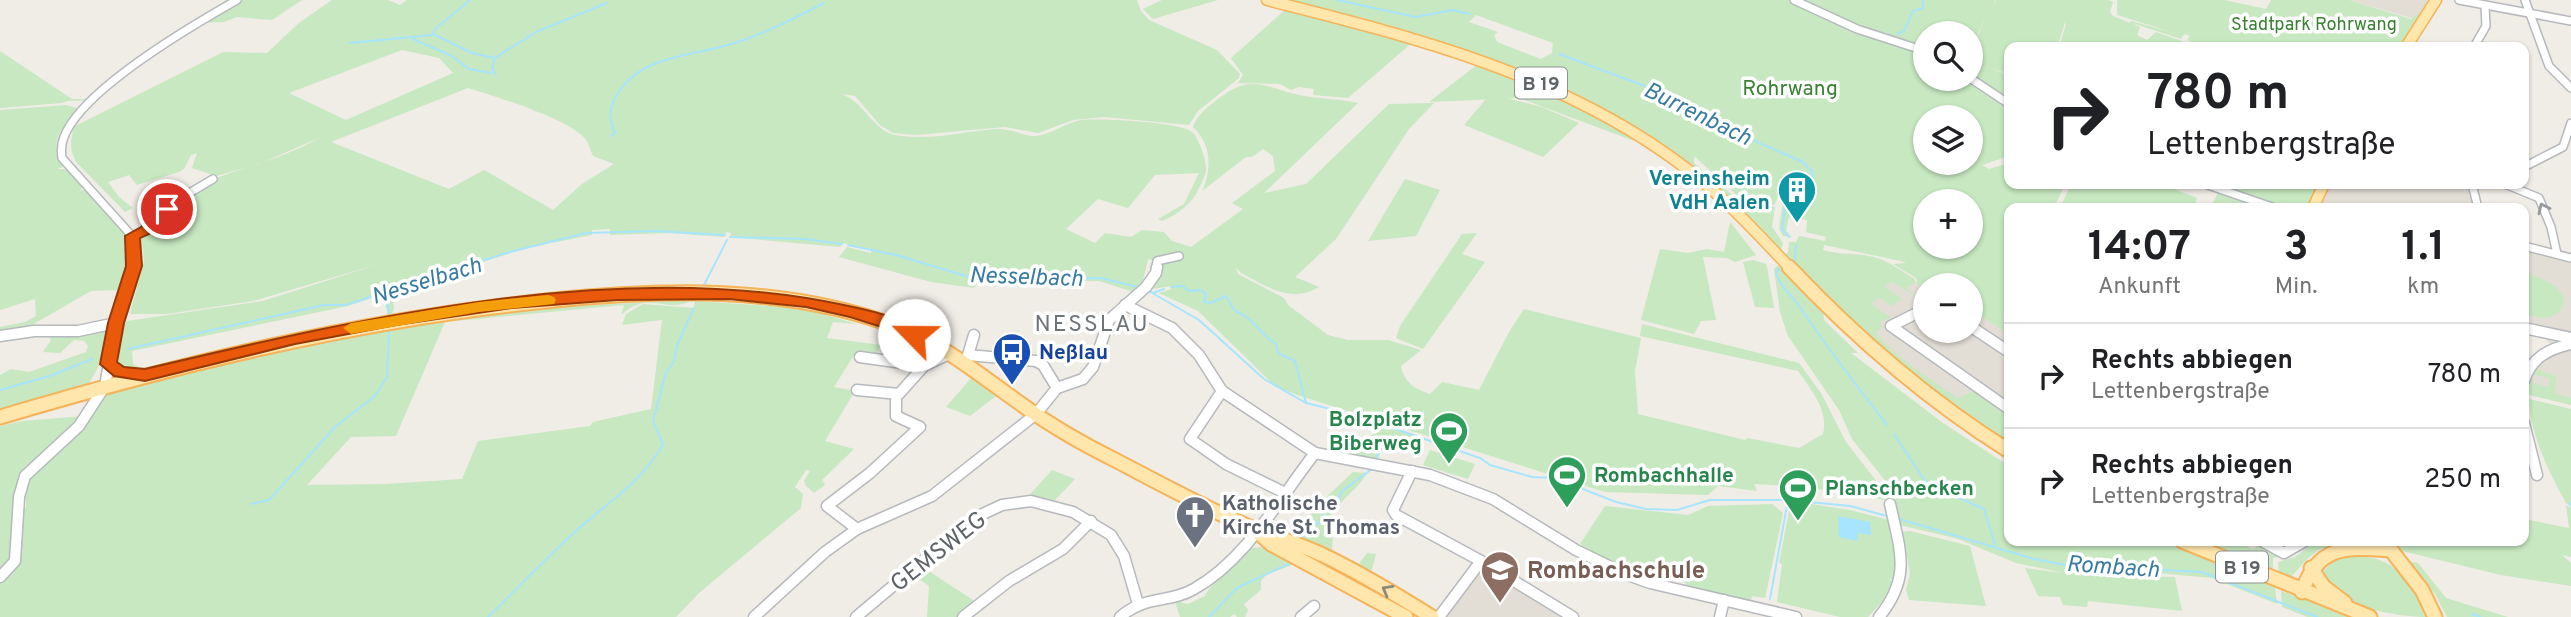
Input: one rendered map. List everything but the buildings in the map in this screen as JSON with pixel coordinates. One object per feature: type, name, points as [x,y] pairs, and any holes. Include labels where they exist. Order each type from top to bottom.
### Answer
[{"type":"main road","name":"B 19","points":[[1267,0],[1434,44],[1504,68],[1573,97],[1624,125],[1673,158],[1718,195],[1887,363],[1930,397],[2004,448]]},
{"type":"main road","points":[[2409,42],[2436,0]]},
{"type":"main road","points":[[0,417],[145,375],[282,342],[396,320],[512,303],[684,293],[757,296],[806,302],[853,312],[890,324],[949,354],[1036,415],[1121,463],[1255,529],[1278,535],[1382,587],[1432,617]]},
{"type":"main road","points":[[1255,529],[1271,544],[1406,617]]},
{"type":"main road","name":"B 19","points":[[2194,546],[2302,592],[2365,615]]},
{"type":"main road","points":[[2302,592],[2318,558],[2332,552],[2376,546]]},
{"type":"main road","points":[[2388,546],[2422,590],[2435,617]]},
{"type":"main road","points":[[2311,568],[2327,590],[2365,615]]},
{"type":"street","points":[[0,577],[15,561],[19,497],[25,476],[79,426],[105,386],[116,323],[134,266],[132,236],[62,158],[61,147],[65,133],[79,114],[121,78],[190,28],[237,0]]},
{"type":"street","points":[[1794,0],[1857,29],[1913,47]]},
{"type":"street","points":[[2459,0],[2571,21]]},
{"type":"street","points":[[2525,0],[2549,66],[2571,88]]},
{"type":"street","points":[[2477,42],[2486,26],[2485,6]]},
{"type":"street","points":[[1983,87],[2004,101]]},
{"type":"street","points":[[2529,165],[2567,148],[2571,123]]},
{"type":"street","points":[[132,236],[146,230],[176,201],[213,178]]},
{"type":"street","points":[[2220,189],[2260,203]]},
{"type":"street","points":[[2520,189],[2539,198],[2551,227],[2557,254]]},
{"type":"street","points":[[2529,247],[2571,258]]},
{"type":"street","points":[[754,617],[825,552],[857,529],[932,496],[995,443],[1036,415],[1057,388],[1083,379],[1093,367],[1109,320],[1144,289],[1156,273],[1157,261],[1179,256]]},
{"type":"street","points":[[1125,305],[1172,328],[1199,355],[1222,391],[1315,453],[1412,471],[1493,499],[1605,566],[1650,583],[1796,617]]},
{"type":"street","points":[[1913,315],[1891,326],[1913,341]]},
{"type":"street","points":[[0,336],[34,331],[78,331],[116,323]]},
{"type":"street","points":[[2529,329],[2571,338]]},
{"type":"street","points":[[2559,335],[2571,330]]},
{"type":"street","points":[[974,335],[968,355],[1036,361],[1043,365],[1057,388]]},
{"type":"street","points":[[1983,335],[2004,349]]},
{"type":"street","points":[[2559,335],[2571,344]]},
{"type":"street","points":[[1915,343],[2004,405]]},
{"type":"street","points":[[2529,367],[2543,352],[2571,344]]},
{"type":"street","points":[[857,390],[899,394],[924,366],[949,354]]},
{"type":"street","points":[[860,357],[924,366]]},
{"type":"street","points":[[108,364],[120,372],[145,375]]},
{"type":"street","points":[[1222,391],[1190,439],[1226,464],[1283,492]]},
{"type":"street","points":[[857,529],[827,506],[870,473],[920,427],[897,416],[896,400]]},
{"type":"street","points":[[2529,443],[2537,475]]},
{"type":"street","points":[[1120,617],[1138,604],[1171,598],[1194,589],[1229,560],[1315,453]]},
{"type":"street","points":[[1412,471],[1393,510],[1396,515],[1481,561],[1573,617]]},
{"type":"street","name":"GEMSWEG","points":[[856,617],[956,533],[988,510],[1012,502],[1043,501],[1066,507],[1109,532],[1117,542],[1138,604]]},
{"type":"street","points":[[1879,617],[1892,604],[1902,580],[1892,514]]},
{"type":"street","points":[[963,617],[1009,581],[1063,549],[1091,522]]},
{"type":"street","points":[[2271,546],[2284,553],[2296,546]]},
{"type":"street","points":[[1439,617],[1481,561]]},
{"type":"street","points":[[1720,617],[1724,600]]},
{"type":"street","points":[[1301,617],[1314,606]]},
{"type":"shaded area","points":[[2349,0],[2427,0],[2429,5],[2418,20]]},
{"type":"shaded area","points":[[2324,189],[2472,189],[2476,203],[2316,203]]},
{"type":"shaded area","points":[[2529,248],[2571,259],[2571,405],[2529,395],[2531,371],[2553,349],[2540,330],[2529,327]]},
{"type":"shaded area","points":[[1847,253],[1880,259],[1913,280],[1913,343],[1983,343],[1983,310],[2004,312],[2004,436],[1871,342]]},
{"type":"shaded area","name":"Rombachschule","points":[[1482,565],[1567,617],[1444,617]]},
{"type":"green space","points":[[242,0],[302,0],[272,20],[237,17],[224,22],[202,23]]},
{"type":"green space","points":[[332,0],[388,0],[400,5],[407,0],[1137,0],[1141,11],[1149,20],[1217,50],[1240,74],[1239,78],[1198,111],[1189,125],[1104,117],[1073,120],[1038,133],[1005,127],[916,135],[893,133],[880,125],[855,96],[841,94],[850,98],[882,129],[900,136],[936,136],[1000,129],[1038,136],[1082,120],[1140,121],[1192,132],[1204,156],[1206,171],[1194,198],[1185,207],[1162,221],[1158,219],[1184,204],[1199,173],[1155,175],[1128,208],[1098,199],[1066,229],[1095,243],[1105,233],[1131,237],[1142,230],[1164,232],[1172,241],[1191,247],[1243,209],[1232,203],[1275,171],[1273,156],[1263,149],[1252,157],[1246,157],[1202,191],[1209,166],[1207,150],[1193,127],[1204,111],[1226,93],[1248,84],[1257,84],[1304,96],[1358,103],[1264,193],[1306,184],[1389,104],[1434,103],[1409,129],[1336,239],[1295,277],[1319,287],[1299,294],[1289,293],[1260,283],[1236,268],[1238,274],[1284,298],[1288,305],[1328,335],[1348,340],[1388,340],[1421,350],[1401,366],[1411,384],[1430,394],[1442,382],[1479,390],[1524,309],[1641,338],[1635,371],[1638,414],[1745,440],[1747,438],[1799,448],[1823,434],[1824,425],[1818,401],[1798,371],[1640,336],[1642,324],[1799,363],[1821,393],[1846,442],[1881,487],[1885,500],[1804,487],[1754,484],[1757,491],[1718,486],[1708,495],[1605,492],[1297,395],[1275,386],[1198,311],[1159,293],[1171,289],[1171,286],[1147,290],[1157,261],[1148,259],[1142,284],[1133,292],[1099,281],[978,282],[974,288],[931,282],[839,257],[847,247],[871,253],[871,249],[843,243],[840,247],[730,237],[731,233],[726,232],[724,237],[670,233],[610,235],[610,229],[592,230],[592,235],[530,247],[392,291],[394,309],[390,318],[145,371],[124,369],[118,365],[121,327],[127,321],[263,301],[379,264],[253,301],[167,314],[130,314],[144,260],[141,235],[177,202],[197,188],[251,166],[216,176],[192,168],[197,153],[191,155],[184,169],[179,172],[137,185],[129,175],[108,182],[119,197],[133,208],[125,212],[76,162],[71,139],[75,126],[223,52],[267,53],[299,23]],"holes":[[[402,50],[439,58],[453,73],[346,120],[289,93]],[[468,88],[566,125],[587,141],[593,156],[614,164],[582,184],[553,210],[484,170],[449,189],[331,142]],[[319,138],[295,150],[264,162]],[[383,294],[388,316],[271,338],[148,367],[141,368],[133,364],[132,351],[348,306]]]},
{"type":"green space","points":[[1162,0],[1218,0],[1153,19],[1143,9]]},
{"type":"green space","points":[[1279,0],[1995,0],[1993,7],[1996,0],[2108,0],[2113,2],[2110,12],[2113,16],[2130,23],[2131,21],[2175,33],[2117,15],[2117,0],[2224,0],[2266,9],[2271,0],[2349,0],[2411,19],[2423,10],[2425,2],[2429,5],[2406,42],[2192,42],[2187,40],[2190,36],[2184,34],[2181,39],[2132,23],[2140,27],[2137,35],[2147,40],[2156,32],[2185,42],[2061,42],[2066,24],[2064,20],[2059,42],[2004,42],[2004,72],[1984,66],[2004,73],[2004,99],[1983,85],[1983,23],[1987,13],[1983,22],[1913,21],[1913,91],[1980,91],[2004,107],[2004,158],[1983,165],[1983,105],[1913,105],[1913,175],[1983,175],[1983,166],[1989,169],[2004,164],[2004,189],[2063,189],[2056,203],[2004,203],[2004,318],[2001,320],[2004,322],[2004,331],[1983,317],[1983,273],[1913,273],[1913,276],[1893,264],[1906,263],[1901,261],[1824,245],[1823,250],[1880,259],[1913,278],[1913,284],[1906,288],[1913,295],[1893,282],[1884,286],[1902,299],[1891,306],[1880,298],[1870,303],[1894,320],[1888,318],[1879,323],[1883,327],[1875,332],[1904,360],[1957,398],[1975,391],[2004,412],[2004,442],[1950,406],[1953,404],[1871,342],[1783,257],[1788,252],[1789,242],[1796,242],[1799,236],[1825,241],[1826,237],[1806,232],[1807,220],[1789,217],[1786,231],[1792,237],[1783,236],[1779,229],[1783,200],[1779,195],[1774,205],[1739,197],[1694,156],[1694,163],[1736,198],[1775,207],[1772,227],[1783,243],[1781,250],[1729,200],[1571,93]],"holes":[[[1476,15],[1553,43],[1552,53],[1541,59],[1497,42],[1494,35],[1498,32],[1469,22]]]},
{"type":"green space","points":[[1285,10],[1413,42],[1348,98],[1313,95],[1314,89],[1299,87],[1291,90],[1280,84],[1238,83],[1243,75],[1231,58]]},
{"type":"green space","points":[[0,51],[72,99],[92,96],[91,99],[0,108]]},
{"type":"green space","points":[[1478,64],[1514,77],[1583,109],[1634,141],[1519,98],[1429,102]]},
{"type":"green space","points":[[1507,98],[1542,107],[1579,123],[1543,157],[1464,125],[1486,99]]},
{"type":"green space","points":[[66,105],[80,109],[59,135],[56,150],[63,167],[57,169],[65,169],[83,187],[80,191],[85,189],[118,223],[127,237],[124,238],[130,263],[123,290],[91,291],[30,326],[27,331],[0,336],[0,327],[25,322],[36,316],[35,299],[0,310],[0,110]]},
{"type":"green space","points":[[1405,179],[1440,190],[1416,236],[1368,241]]},
{"type":"green space","points":[[2069,189],[2174,189],[2197,198],[2196,203],[2062,203]]},
{"type":"green space","points":[[2220,189],[2320,189],[2312,203],[2262,203],[2248,198],[2244,203],[2213,203]]},
{"type":"green space","points":[[1730,222],[1756,255],[1735,262],[1727,258],[1703,257],[1716,320],[1701,321],[1694,334],[1641,320],[1660,249],[1688,253],[1707,249],[1724,252]]},
{"type":"green space","points":[[1477,233],[1462,254],[1485,262],[1423,349],[1396,338],[1400,326],[1462,234]]},
{"type":"green space","points":[[1753,260],[1766,264],[1774,308],[1755,307],[1743,262]]},
{"type":"green space","points":[[1778,265],[1823,310],[1824,320],[1858,353],[1851,353],[1943,423],[2004,463],[2004,546],[2180,546],[2275,588],[2277,604],[2212,578],[2156,573],[2074,575],[2175,577],[2182,611],[2088,601],[2087,607],[2063,605],[2060,597],[2038,596],[2025,568],[2064,573],[2016,563],[1958,539],[1900,525],[1896,522],[1890,490],[1883,478],[1852,439],[1839,410],[1788,336],[1780,312],[1774,269]]},
{"type":"green space","points":[[2529,275],[2549,283],[2560,291],[2563,297],[2564,303],[2556,314],[2542,317],[2529,316]]},
{"type":"green space","points":[[692,300],[674,305],[649,303],[640,304],[621,315],[624,305],[445,322],[396,436],[351,437],[307,485],[462,479],[478,441],[590,426],[593,422],[651,409],[662,320],[622,325],[626,314],[643,304],[694,308],[695,301],[801,308],[857,324],[833,322],[827,338],[881,345],[876,355],[854,355],[834,387],[855,391],[825,441],[854,449],[822,480],[825,485],[814,493],[804,481],[810,471],[806,470],[795,487],[803,494],[801,508],[699,593],[676,617],[0,617],[0,580],[22,557],[22,510],[26,507],[26,485],[31,476],[23,476],[11,562],[0,573],[0,426],[23,421],[84,416],[81,427],[108,393],[208,364],[445,320],[575,306]]},
{"type":"green space","points":[[116,323],[109,364],[100,364],[89,383],[0,413],[0,375],[11,369],[29,372],[86,352],[88,346],[84,341],[74,340],[60,353],[43,352],[51,340],[47,333]]},
{"type":"green space","points":[[2533,368],[2556,376],[2555,393],[2571,398],[2571,405],[2529,395],[2529,378],[2533,379],[2533,383],[2549,387],[2549,378],[2530,374]]},
{"type":"green space","points":[[973,376],[1000,393],[970,416],[946,407]]},
{"type":"green space","points":[[2529,399],[2571,409],[2571,506],[2566,503],[2542,453],[2533,427]]},
{"type":"green space","points":[[1355,415],[1417,437],[1382,448],[1376,464],[1355,460],[1355,452],[1376,431],[1351,419]]},
{"type":"green space","name":"Bolzplatz Biberweg","points":[[1430,450],[1475,464],[1468,479],[1423,465]]},
{"type":"green space","points":[[1052,470],[1075,479],[1054,501],[1026,499]]},
{"type":"green space","points":[[1353,472],[1367,473],[1333,512],[1325,528],[1333,535],[1332,550],[1359,564],[1367,553],[1376,554],[1372,569],[1366,575],[1293,539],[1320,503]]},
{"type":"green space","points":[[1791,501],[1850,510],[1889,520],[1899,581],[1889,579],[1894,582],[1888,595],[1868,617],[1840,617],[1777,602],[1782,564],[1779,563]]},
{"type":"green space","points":[[1772,504],[1783,513],[1765,598],[1752,596],[1751,601],[1688,586],[1682,579],[1607,560],[1580,544],[1605,506],[1688,515],[1708,506]]},
{"type":"green space","points":[[2566,505],[2571,508],[2571,557],[2562,555],[2571,563],[2571,586],[2501,575],[2402,551],[2398,546],[2529,546],[2529,520],[2569,528]]},
{"type":"green space","points":[[1910,531],[1970,546],[1986,606],[1909,600],[1906,590],[1910,574],[1903,532]]},
{"type":"green space","points":[[2206,546],[2247,546],[2253,549],[2267,546],[2282,556],[2273,558],[2273,575]]},
{"type":"green space","points":[[2334,546],[2320,549],[2291,577],[2279,577],[2278,562],[2295,557],[2308,547]]},
{"type":"green space","points":[[1267,547],[1297,563],[1266,575],[1261,581],[1261,590],[1244,604],[1248,610],[1245,617],[1237,617],[1234,614],[1230,617],[1180,617],[1175,601],[1188,604],[1205,596],[1252,548]]},
{"type":"green space","points":[[2353,556],[2381,560],[2400,573],[2415,592],[2428,617],[2366,608],[2337,593],[2328,583],[2323,571],[2335,560]]},
{"type":"green space","points":[[2407,561],[2418,563],[2446,598],[2508,617],[2447,617],[2435,594]]},
{"type":"green space","points":[[924,568],[976,602],[960,617],[927,617],[929,586],[915,576]]},
{"type":"green space","points":[[2281,591],[2351,617],[2307,617],[2282,607]]},
{"type":"water","points":[[1838,516],[1870,522],[1871,535],[1857,533],[1858,541],[1839,537]]},
{"type":"waterway","points":[[470,0],[435,29],[433,34],[472,53],[495,58]]},
{"type":"waterway","name":"Burrenbach","points":[[1337,0],[1416,17],[1452,10],[1470,14]]},
{"type":"waterway","points":[[1898,34],[1904,31],[1913,11],[1923,8],[1923,0]]},
{"type":"waterway","points":[[495,58],[536,32],[607,3]]},
{"type":"waterway","points":[[611,136],[615,133],[610,117],[615,98],[629,80],[641,71],[671,58],[747,39],[824,3]]},
{"type":"waterway","points":[[350,43],[432,35]]},
{"type":"waterway","points":[[413,39],[452,56],[469,69],[491,73]]},
{"type":"waterway","name":"Burrenbach","points":[[1559,54],[1661,92],[1702,118],[1803,162],[1813,173],[1810,194]]},
{"type":"waterway","points":[[495,58],[492,68],[496,75]]},
{"type":"waterway","name":"Burrenbach","points":[[1789,237],[1782,229],[1786,199],[1811,198]]},
{"type":"waterway","name":"Nesselbach","points":[[385,292],[506,253],[586,233],[654,231],[725,235]]},
{"type":"waterway","name":"Nesselbach","points":[[730,237],[805,239],[842,244]]},
{"type":"waterway","points":[[703,287],[727,240]]},
{"type":"waterway","name":"Nesselbach","points":[[848,245],[900,256],[969,277],[997,281],[1100,278],[1138,287]]},
{"type":"waterway","name":"Burrenbach","points":[[1791,262],[1795,260],[1796,245]]},
{"type":"waterway","name":"Burrenbach","points":[[1783,266],[1776,272],[1780,282],[1887,425]]},
{"type":"waterway","name":"Nesselbach","points":[[1171,287],[1183,286],[1189,291],[1201,290],[1206,294],[1204,302],[1211,303],[1226,296],[1235,311],[1247,317],[1276,344],[1278,353],[1295,361],[1306,403]]},
{"type":"waterway","name":"Nesselbach","points":[[1147,290],[1153,293],[1164,289]]},
{"type":"waterway","name":"Nesselbach","points":[[128,349],[324,305],[346,305],[385,292]]},
{"type":"waterway","points":[[385,292],[389,313]]},
{"type":"waterway","points":[[1154,294],[1199,320],[1264,379],[1306,403]]},
{"type":"waterway","points":[[488,617],[565,541],[635,481],[655,457],[663,444],[653,421],[666,372],[674,362],[677,345],[694,308]]},
{"type":"waterway","points":[[251,504],[269,500],[336,426],[375,396],[387,377],[389,332]]},
{"type":"waterway","name":"Nesselbach","points":[[0,390],[53,375],[92,359]]},
{"type":"waterway","name":"Rombach","points":[[1306,403],[1355,415],[1480,458],[1490,465],[1532,477],[1555,478],[1616,502],[1646,509],[1677,510],[1710,500],[1788,500]]},
{"type":"waterway","name":"Burrenbach","points":[[1894,434],[1927,484],[1984,509],[1995,545]]},
{"type":"waterway","points":[[1376,458],[1382,448],[1416,437]]},
{"type":"waterway","points":[[1305,541],[1303,531],[1320,522],[1330,502],[1339,498],[1342,491],[1372,469]]},
{"type":"waterway","points":[[1770,599],[1788,500]]},
{"type":"waterway","name":"Rombach","points":[[1788,500],[1850,506],[1887,516]]},
{"type":"waterway","name":"Rombach","points":[[1896,518],[2034,559],[2065,565],[2202,572],[2317,617]]},
{"type":"waterway","points":[[1209,617],[1237,588],[1290,563]]},
{"type":"waterway","points":[[2472,614],[2480,617]]},
{"type":"slow traffic","points":[[351,328],[479,307],[548,300]]},
{"type":"place","name":"Vereinsheim VdH Aalen","points":[[1797,224]]},
{"type":"place","name":"Neßlau","points":[[1012,386]]},
{"type":"place","name":"Bolzplatz Biberweg","points":[[1449,465]]},
{"type":"place","name":"Rombachhalle","points":[[1567,509]]},
{"type":"place","name":"Planschbecken","points":[[1798,522]]},
{"type":"place","name":"Katholische Kirche St. Thomas","points":[[1195,549]]},
{"type":"place","name":"Rombachschule","points":[[1500,604]]},
{"type":"district","name":"NESSLAU","points":[[1092,323]]},
{"type":"route","points":[[167,209],[146,230],[132,236],[134,266],[116,323],[108,364],[120,372],[145,375],[295,339],[479,307],[657,293],[729,294],[806,302],[853,312],[894,325],[914,335]]},
{"type":"park label","name":"Stadtpark Rohrwang","points":[[2314,24]]},
{"type":"park label","name":"Rohrwang","points":[[1790,88]]}]
